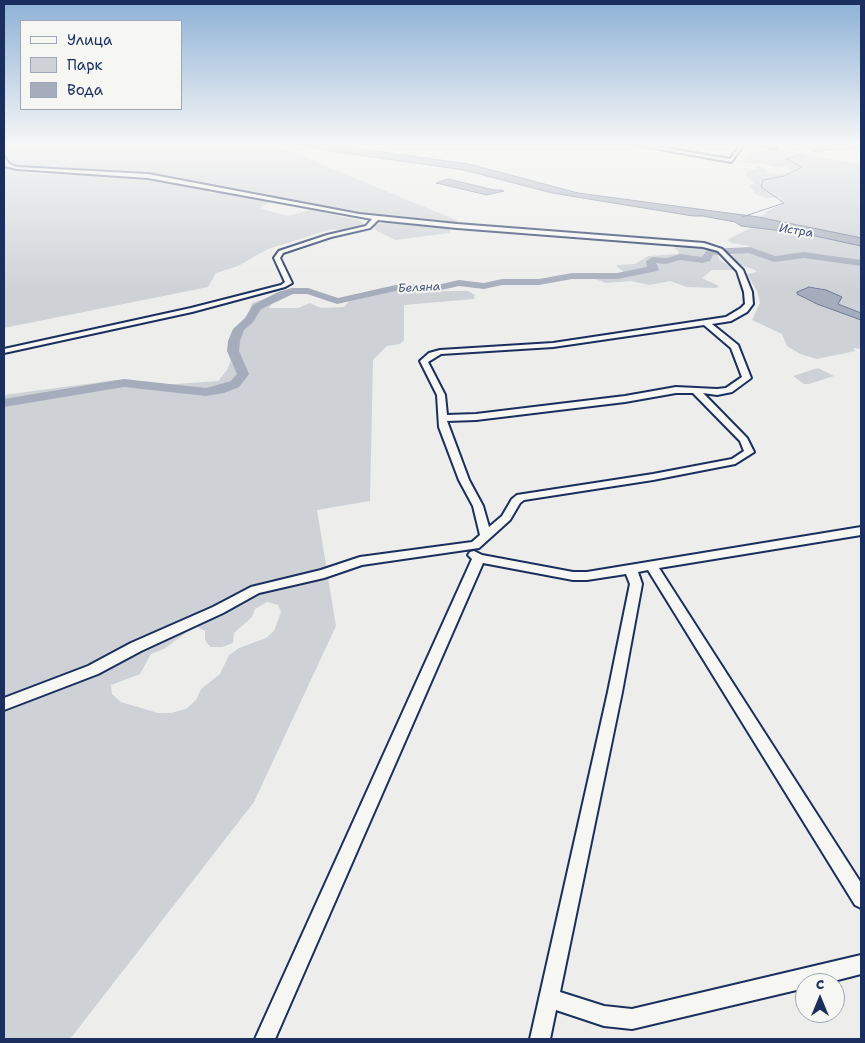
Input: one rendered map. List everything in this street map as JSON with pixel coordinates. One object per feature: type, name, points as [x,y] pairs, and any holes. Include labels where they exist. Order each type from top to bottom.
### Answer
[{"type":"street","points":[[244,194],[376,218],[704,245],[722,252],[740,270],[748,292],[749,304],[735,317],[707,323],[554,345],[455,351],[432,355],[424,361],[441,395],[444,427],[464,480],[478,506],[486,536]]},
{"type":"street","points":[[4,351],[192,310],[283,286],[289,283],[277,258],[281,252],[328,236],[368,227],[376,218]]},
{"type":"street","points":[[442,418],[476,417],[625,399],[676,390],[717,392],[730,390],[747,378],[735,346],[707,323]]},
{"type":"street","points":[[4,704],[93,670],[136,647],[218,610],[255,590],[324,574],[360,561],[475,545],[506,518],[516,501],[521,497],[735,461],[748,452],[744,440],[695,390]]},
{"type":"street","points":[[465,547],[478,558],[573,576],[588,576],[861,531]]},
{"type":"street","points":[[265,1039],[478,558]]},
{"type":"street","points":[[651,566],[861,899]]},
{"type":"street","points":[[540,1039],[615,692],[636,584],[631,570]]},
{"type":"street","points":[[549,998],[604,1016],[632,1018],[861,965]]},
{"type":"green space","points":[[4,194],[236,194],[272,201],[259,208],[288,216],[310,210],[362,222],[363,226],[346,231],[332,229],[268,249],[238,266],[216,273],[208,287],[4,328]]},
{"type":"green space","points":[[249,194],[393,194],[461,222],[455,225],[370,217]]},
{"type":"green space","points":[[755,194],[861,194],[861,238],[758,217],[785,203],[779,197],[766,198]]},
{"type":"green space","points":[[391,221],[450,226],[450,233],[395,240],[375,230],[374,225]]},
{"type":"green space","points":[[754,228],[806,234],[861,246],[861,313],[838,304],[826,290],[815,287],[809,287],[803,298],[861,320],[861,349],[853,348],[855,351],[817,359],[800,354],[787,346],[782,334],[752,320],[760,303],[757,291],[747,274],[756,272],[741,265],[731,255],[754,250],[749,246],[732,243],[727,240],[748,229]]},
{"type":"green space","points":[[681,245],[712,248],[718,253],[719,259],[735,270],[712,270],[702,278],[719,286],[716,288],[687,287],[670,281],[649,285],[631,281],[606,283],[595,279],[596,277],[621,274],[623,271],[617,265],[635,264],[648,256],[678,254],[679,252],[674,248]]},
{"type":"green space","points":[[409,286],[422,291],[468,291],[475,295],[474,299],[404,305],[404,340],[400,344],[387,346],[373,360],[370,501],[317,510],[336,626],[254,802],[70,1039],[4,1039],[4,395],[116,380],[162,385],[218,381],[227,370],[252,303],[278,294],[269,308],[298,308],[310,303],[321,308],[344,307],[354,296]],"holes":[[[267,602],[278,605],[281,612],[274,631],[266,638],[239,648],[229,655],[220,674],[201,689],[196,700],[186,709],[171,713],[158,713],[121,702],[112,694],[111,685],[140,674],[151,654],[164,649],[195,626],[205,631],[205,640],[210,647],[222,647],[233,643],[234,633],[252,617],[255,609]]]},
{"type":"green space","points":[[818,368],[834,376],[804,384],[793,376]]},
{"type":"water","name":"Истра","points":[[556,194],[583,194],[758,217],[861,238],[861,246],[806,234],[741,226],[735,222]]},
{"type":"water","points":[[809,287],[826,290],[842,297],[838,304],[861,313],[861,320],[817,304],[797,294],[797,292]]},
{"type":"waterway","points":[[742,217],[784,203],[771,194]]},
{"type":"waterway","name":"Беляна","points":[[4,403],[124,383],[206,392],[219,390],[235,384],[243,374],[233,351],[234,341],[239,329],[249,320],[257,307],[292,291],[308,291],[337,301],[400,287],[441,287],[459,283],[484,286],[502,282],[539,282],[572,276],[617,276],[654,269],[651,266],[651,261],[653,260],[666,261],[680,257],[702,260],[707,259],[710,252],[750,250],[774,259],[804,255],[861,263]]}]
